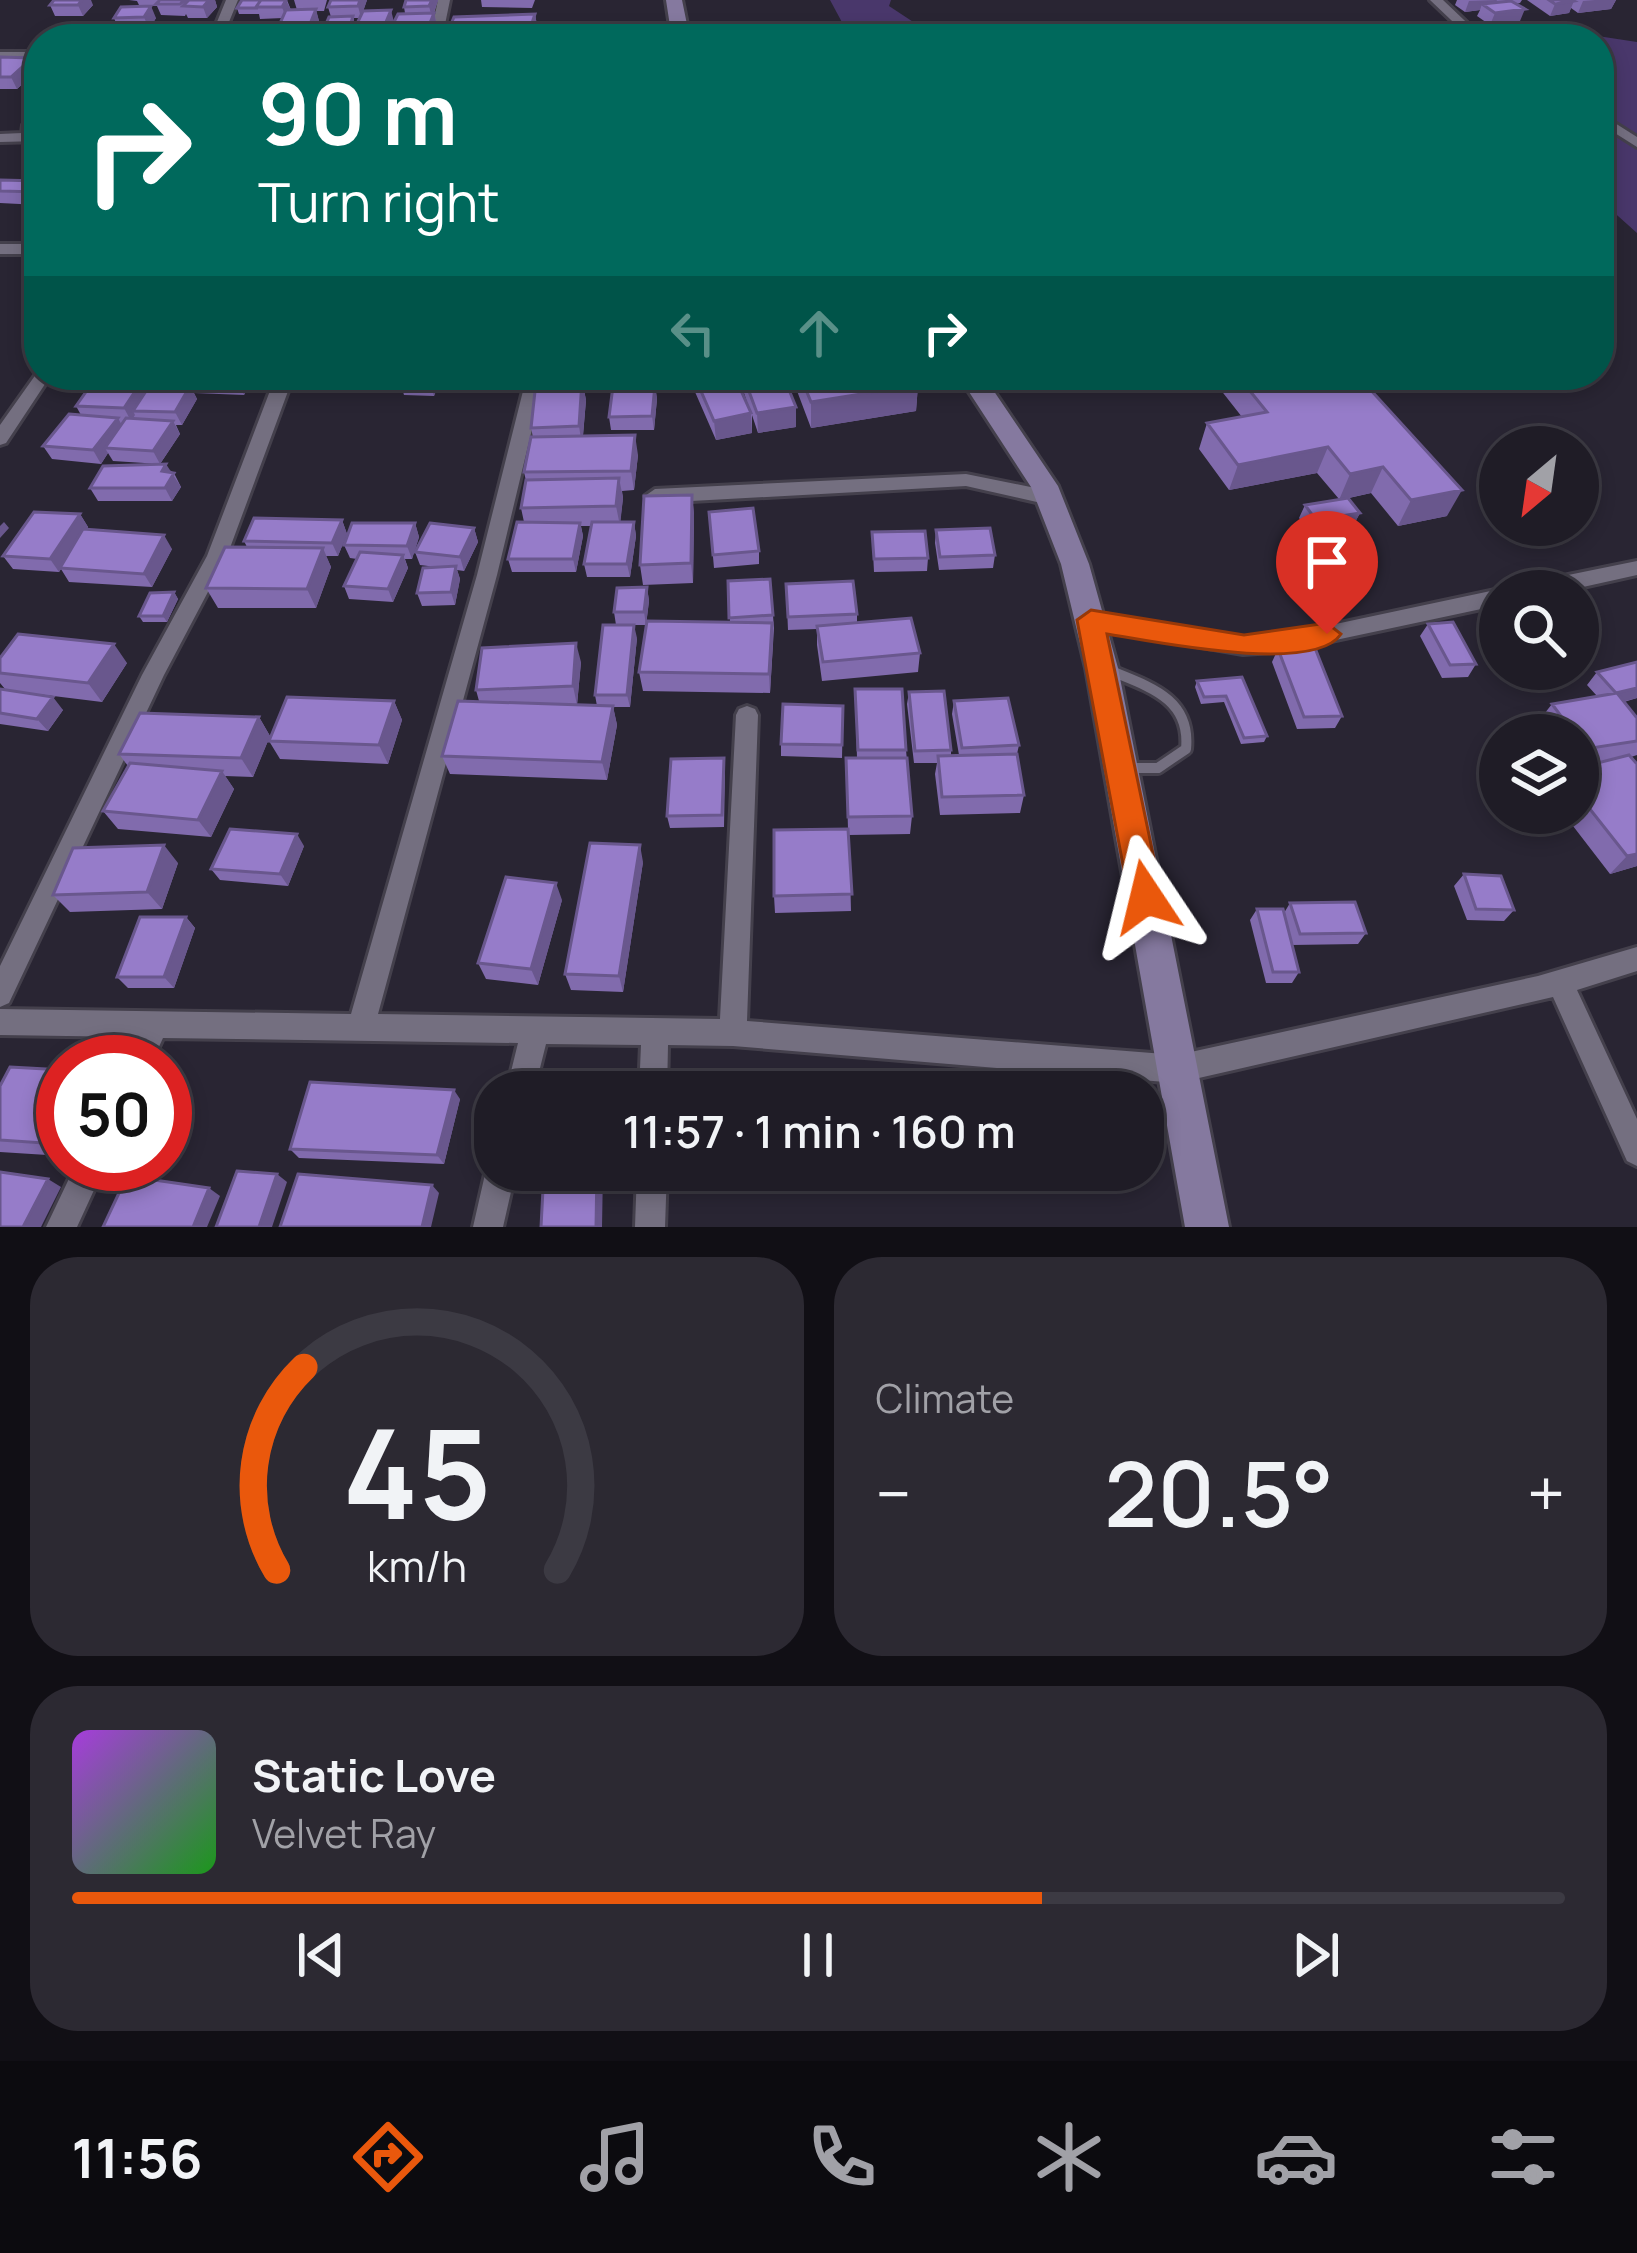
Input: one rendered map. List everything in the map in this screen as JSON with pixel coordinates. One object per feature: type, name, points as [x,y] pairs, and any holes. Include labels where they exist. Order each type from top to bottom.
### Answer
[{"type":"main road","points":[[981,390],[1017,439],[1050,498],[1091,620],[1207,1227]]},
{"type":"street","points":[[1436,0],[1462,24]]},
{"type":"street","points":[[0,440],[32,390]]},
{"type":"street","points":[[0,994],[153,675],[231,525],[280,390]]},
{"type":"street","points":[[360,1029],[487,575],[532,390]]},
{"type":"street","points":[[655,496],[966,480],[1050,498]]},
{"type":"street","points":[[1599,576],[1637,568]]},
{"type":"street","points":[[1091,620],[1244,646],[1284,643],[1479,601]]},
{"type":"street","points":[[733,1033],[747,715]]},
{"type":"street","points":[[0,1022],[733,1033],[1178,1069],[1560,982],[1637,959]]},
{"type":"street","points":[[1560,982],[1637,1151]]},
{"type":"street","points":[[150,1035],[155,1025]]},
{"type":"street","points":[[525,1071],[535,1032]]},
{"type":"street","points":[[654,1071],[655,1032]]},
{"type":"street","points":[[61,1227],[78,1191]]},
{"type":"street","points":[[488,1227],[497,1191]]},
{"type":"street","points":[[650,1227],[651,1191]]},
{"type":"lane","points":[[1102,668],[1165,695],[1182,711],[1190,730],[1186,749],[1158,768],[1122,768]]},
{"type":"shaded area","points":[[830,0],[891,0],[889,6],[916,24],[843,24]]},
{"type":"shaded area","points":[[1614,38],[1637,42],[1637,233],[1614,212]]},
{"type":"building","points":[[54,0],[82,0],[78,5],[50,5]]},
{"type":"building","points":[[160,0],[185,0],[156,4]]},
{"type":"building","points":[[189,0],[209,0],[203,7],[183,6]]},
{"type":"building","points":[[242,0],[261,0],[258,8],[237,8]]},
{"type":"building","points":[[261,0],[286,0],[282,7],[256,7]]},
{"type":"building","points":[[331,0],[360,0],[358,6],[328,7]]},
{"type":"building","points":[[406,0],[432,0],[429,6],[404,7]]},
{"type":"building","points":[[1511,1],[1525,9],[1495,13],[1482,4]]},
{"type":"building","points":[[151,6],[144,17],[114,18],[121,7]]},
{"type":"building","points":[[316,9],[310,24],[280,24],[286,10]]},
{"type":"building","points":[[391,10],[385,24],[357,24],[363,11]]},
{"type":"building","points":[[434,13],[430,23],[393,24],[398,14]]},
{"type":"building","points":[[535,14],[532,24],[451,24],[454,17]]},
{"type":"building","points":[[353,16],[351,23],[326,24],[329,17]]},
{"type":"building","points":[[0,57],[24,58],[24,65],[11,77],[0,77]]},
{"type":"building","points":[[0,180],[24,181],[24,192],[0,191]]},
{"type":"building","points":[[87,390],[136,390],[124,408],[76,406]]},
{"type":"building","points":[[147,390],[188,390],[175,412],[133,411]]},
{"type":"building","points":[[535,390],[581,390],[579,426],[531,428]]},
{"type":"building","points":[[612,390],[655,390],[652,416],[609,417]]},
{"type":"building","points":[[701,390],[741,390],[751,413],[714,421]]},
{"type":"building","points":[[749,390],[789,390],[796,407],[757,413]]},
{"type":"building","points":[[806,390],[887,390],[811,402]]},
{"type":"building","points":[[1249,390],[1371,390],[1462,490],[1411,500],[1383,467],[1350,474],[1328,447],[1238,465],[1207,423],[1267,412]]},
{"type":"building","points":[[69,414],[118,418],[93,450],[43,446]]},
{"type":"building","points":[[126,418],[173,421],[153,451],[105,448]]},
{"type":"building","points":[[635,435],[631,471],[524,472],[531,437]]},
{"type":"building","points":[[166,464],[162,471],[174,473],[165,488],[90,488],[103,466]]},
{"type":"building","points":[[619,478],[616,506],[521,508],[526,480]]},
{"type":"building","points":[[692,495],[691,563],[640,565],[644,496]]},
{"type":"building","points":[[1348,498],[1360,513],[1316,520],[1305,505]]},
{"type":"building","points":[[753,508],[759,551],[713,555],[709,512]]},
{"type":"building","points":[[34,512],[80,514],[50,559],[3,556]]},
{"type":"building","points":[[254,518],[342,520],[332,543],[244,541]]},
{"type":"building","points":[[517,522],[580,523],[573,559],[508,559]]},
{"type":"building","points":[[592,522],[634,522],[627,564],[584,564]]},
{"type":"building","points":[[352,523],[415,523],[407,546],[344,545]]},
{"type":"building","points":[[430,523],[474,528],[460,557],[415,552]]},
{"type":"building","points":[[990,528],[995,555],[940,557],[936,530]]},
{"type":"building","points":[[83,529],[164,535],[144,574],[60,568]]},
{"type":"building","points":[[925,531],[928,558],[874,559],[872,532]]},
{"type":"building","points":[[225,547],[323,548],[307,589],[206,588]]},
{"type":"building","points":[[360,552],[403,555],[388,589],[344,586]]},
{"type":"building","points":[[456,566],[451,592],[417,593],[423,568]]},
{"type":"building","points":[[770,579],[773,615],[729,618],[728,581]]},
{"type":"building","points":[[853,581],[857,614],[788,617],[786,584]]},
{"type":"building","points":[[647,587],[644,612],[614,612],[617,588]]},
{"type":"building","points":[[174,592],[163,616],[139,616],[150,593]]},
{"type":"building","points":[[911,618],[920,653],[823,662],[817,626]]},
{"type":"building","points":[[647,621],[772,623],[769,674],[639,672]]},
{"type":"building","points":[[1453,622],[1476,664],[1450,665],[1428,624]]},
{"type":"building","points":[[603,625],[634,625],[627,695],[595,695]]},
{"type":"building","points":[[18,634],[114,644],[88,683],[0,673],[0,658]]},
{"type":"building","points":[[576,643],[573,686],[476,690],[482,648]]},
{"type":"building","points":[[1315,648],[1342,716],[1304,717],[1278,649]]},
{"type":"building","points":[[1637,662],[1637,688],[1616,693],[1599,672]]},
{"type":"building","points":[[1242,677],[1267,736],[1244,738],[1226,696],[1204,697],[1197,681]]},
{"type":"building","points":[[0,689],[53,697],[37,719],[0,713]]},
{"type":"building","points":[[855,689],[902,689],[906,750],[858,750]]},
{"type":"building","points":[[944,691],[951,750],[915,751],[909,692]]},
{"type":"building","points":[[1617,693],[1637,718],[1637,741],[1599,747],[1599,714],[1559,714],[1552,704]]},
{"type":"building","points":[[287,697],[394,701],[379,745],[269,741]]},
{"type":"building","points":[[1008,698],[1019,745],[962,748],[954,701]]},
{"type":"building","points":[[458,701],[613,706],[602,762],[442,756]]},
{"type":"building","points":[[783,704],[843,706],[842,745],[781,744]]},
{"type":"building","points":[[140,713],[259,717],[241,758],[119,754]]},
{"type":"building","points":[[1017,754],[1024,795],[942,797],[938,756]]},
{"type":"building","points":[[1629,755],[1637,764],[1637,854],[1627,856],[1599,821],[1599,763]]},
{"type":"building","points":[[724,758],[722,815],[667,816],[671,759]]},
{"type":"building","points":[[846,758],[907,758],[912,816],[848,817]]},
{"type":"building","points":[[130,763],[222,771],[198,820],[103,811]]},
{"type":"building","points":[[230,829],[297,834],[280,874],[211,869]]},
{"type":"building","points":[[848,829],[852,894],[774,896],[774,830]]},
{"type":"building","points":[[590,843],[640,845],[619,976],[565,974]]},
{"type":"building","points":[[164,845],[147,892],[53,895],[73,848]]},
{"type":"building","points":[[1464,874],[1501,876],[1514,910],[1476,909]]},
{"type":"building","points":[[506,877],[556,883],[531,969],[478,963]]},
{"type":"building","points":[[1355,902],[1366,933],[1300,934],[1290,903]]},
{"type":"building","points":[[1257,909],[1283,909],[1299,972],[1273,972]]},
{"type":"building","points":[[140,917],[186,917],[164,977],[117,977]]},
{"type":"building","points":[[10,1067],[36,1068],[36,1142],[0,1140],[0,1086]]},
{"type":"building","points":[[310,1082],[454,1090],[437,1155],[290,1149]]},
{"type":"building","points":[[237,1171],[277,1174],[259,1227],[216,1227]]},
{"type":"building","points":[[0,1172],[36,1177],[36,1191],[42,1191],[23,1227],[0,1227]]},
{"type":"building","points":[[298,1174],[432,1185],[422,1227],[280,1227]]},
{"type":"building","points":[[209,1188],[193,1227],[103,1227],[120,1191]]},
{"type":"building","points":[[543,1191],[597,1191],[596,1227],[541,1227]]},
{"type":"route","points":[[1146,897],[1091,620],[1244,646],[1327,634]]}]
